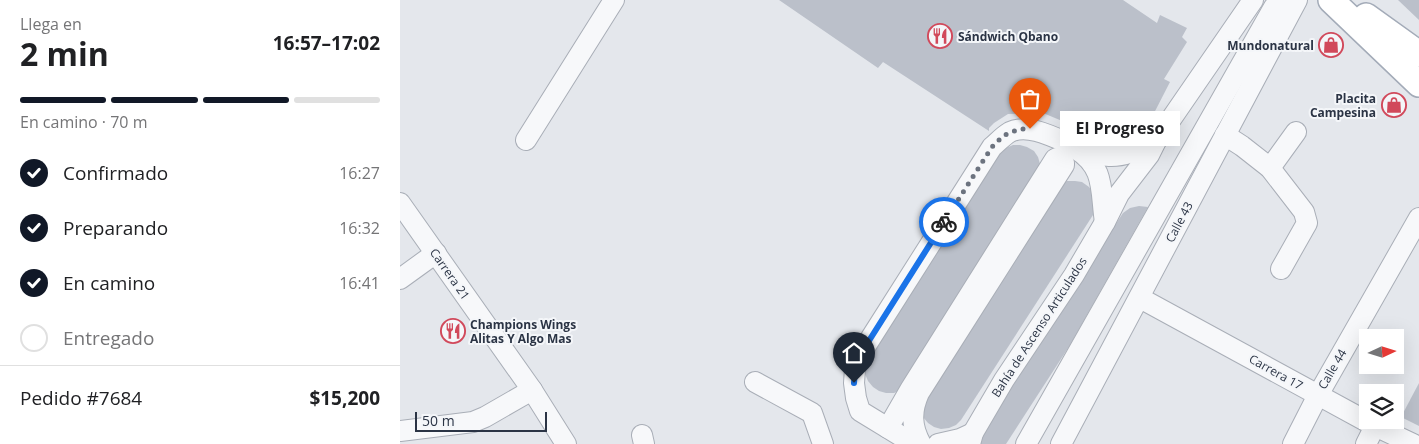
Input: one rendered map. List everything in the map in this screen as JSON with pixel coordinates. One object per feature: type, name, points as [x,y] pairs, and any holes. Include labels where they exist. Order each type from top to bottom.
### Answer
[{"type":"main road","points":[[1331,0],[1419,84]]},
{"type":"main road","points":[[1343,0],[1419,54]]},
{"type":"main road","points":[[1371,0],[1419,47]]},
{"type":"street","points":[[526,140],[614,0]]},
{"type":"street","name":"Bahía de Ascenso Articulados","points":[[971,438],[1004,380],[1074,275],[1120,194],[1149,155],[1156,141],[1253,0]]},
{"type":"street","points":[[1026,444],[1274,7],[1282,0]]},
{"type":"street","name":"Calle 43","points":[[1061,444],[1297,0]]},
{"type":"street","points":[[971,438],[922,443],[888,428],[860,412],[854,383],[855,369],[860,355],[992,147],[1003,136],[1020,129],[1030,129],[1070,145],[1108,156],[1124,155],[1156,141]]},
{"type":"street","points":[[1270,168],[1296,132]]},
{"type":"street","points":[[1225,135],[1270,168],[1304,212],[1307,223],[1281,269]]},
{"type":"street","points":[[1070,145],[1092,163],[1099,176],[1103,190],[1102,204],[1105,222]]},
{"type":"street","points":[[1055,159],[1062,159],[1064,165],[919,393],[888,428],[911,388],[1055,159]]},
{"type":"street","name":"Carrera 21","points":[[400,203],[532,390],[566,444]]},
{"type":"street","name":"Calle 44","points":[[1293,444],[1318,395],[1419,218]]},
{"type":"street","points":[[400,279],[436,254]]},
{"type":"street","name":"Carrera 17","points":[[1140,298],[1359,417]]},
{"type":"street","points":[[755,382],[812,413],[823,444]]},
{"type":"street","points":[[400,431],[472,422],[485,418],[532,390]]},
{"type":"street","points":[[919,393],[914,405],[913,418],[915,431],[922,443]]},
{"type":"street","points":[[1366,444],[1374,429]]},
{"type":"street","name":"Carrera 17","points":[[1381,429],[1413,444]]},
{"type":"building","points":[[779,0],[1123,0],[1157,23],[1160,15],[1187,28],[1182,37],[1187,42],[1164,79],[1170,82],[1151,119],[1143,129],[1132,136],[1108,141],[1100,139],[1086,135],[1079,128],[1043,113],[1008,114],[994,123],[989,128],[989,131],[883,62],[878,68]]},
{"type":"building","points":[[1398,0],[1419,0],[1419,20]]},
{"type":"building","points":[[1013,145],[1027,147],[1034,151],[1040,164],[901,390],[894,393],[879,391],[868,381],[865,374],[868,360],[1000,153]]},
{"type":"building","points":[[1067,181],[1082,182],[1089,187],[1093,193],[1096,207],[1093,215],[961,420],[949,428],[941,429],[934,427],[923,417],[920,410],[1061,184]]},
{"type":"building","points":[[1148,207],[1070,345],[1006,444],[977,444],[977,434],[1123,213],[1130,208]]},
{"type":"building","points":[[1419,383],[1419,426],[1404,418],[1404,411]]},
{"type":"way so far","points":[[944,222],[992,147],[1003,136],[1020,129],[1030,129]]},
{"type":"place","name":"Sándwich Qbano","points":[[940,36]]},
{"type":"place","name":"Mundonatural","points":[[1331,45]]},
{"type":"place","name":"Placita Campesina","points":[[1394,105]]},
{"type":"place","name":"El Progreso","points":[[1030,129]]},
{"type":"place","name":"Champions Wings Alitas Y Algo Mas","points":[[453,331]]},
{"type":"route","points":[[854,383],[855,369],[860,355],[944,222]]}]
